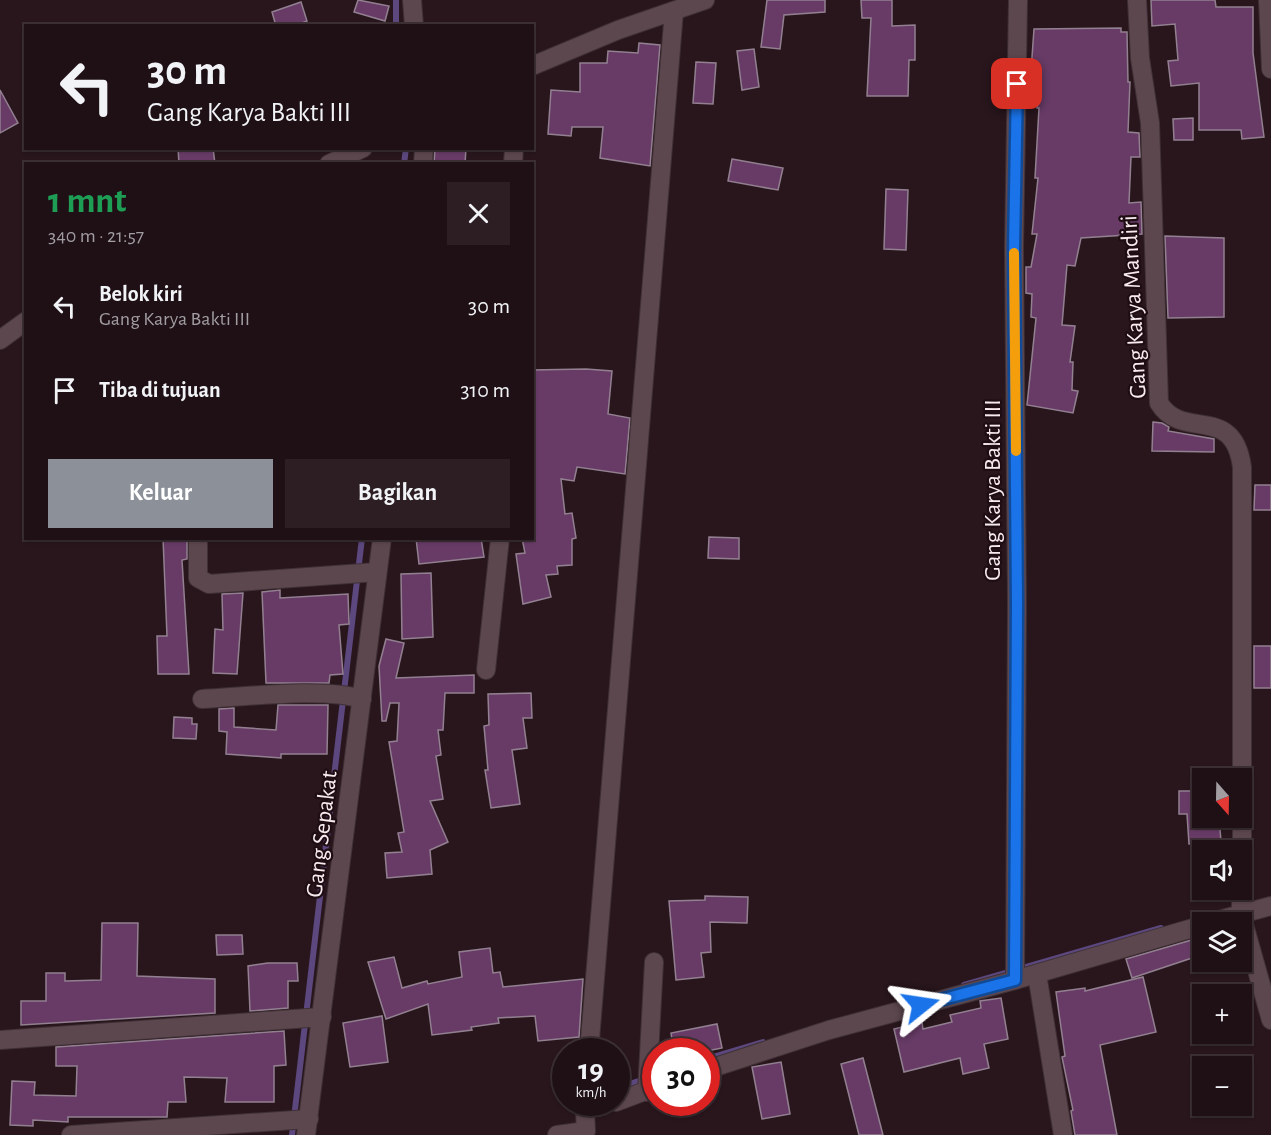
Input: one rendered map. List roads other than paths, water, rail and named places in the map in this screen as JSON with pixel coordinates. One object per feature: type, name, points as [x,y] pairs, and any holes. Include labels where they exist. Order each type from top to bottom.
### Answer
[{"type":"street","points":[[412,0],[414,24]]},
{"type":"street","points":[[534,65],[618,30],[705,0]]},
{"type":"street","name":"Gang Karya Bakti III","points":[[1015,972],[1017,591],[1014,248],[1018,0]]},
{"type":"street","name":"Gang Karya Mandiri","points":[[1137,0],[1140,58],[1150,123],[1159,403],[1168,415],[1176,419],[1218,427],[1228,434],[1240,454],[1242,467],[1242,768]]},
{"type":"street","points":[[1268,0],[1271,69]]},
{"type":"street","points":[[591,1038],[674,10]]},
{"type":"street","points":[[333,162],[359,150]]},
{"type":"street","points":[[0,340],[24,322]]},
{"type":"street","points":[[198,540],[198,578],[209,584],[373,572]]},
{"type":"street","name":"Gang Sepakat","points":[[301,1123],[318,1018],[349,697],[381,540]]},
{"type":"street","points":[[486,670],[500,540]]},
{"type":"street","points":[[202,699],[280,695],[349,697]]},
{"type":"street","points":[[1248,912],[1271,906]]},
{"type":"street","points":[[720,1065],[1015,972],[1037,974],[1192,928]]},
{"type":"street","points":[[1252,953],[1271,1020]]},
{"type":"street","points":[[652,1038],[654,962]]},
{"type":"street","points":[[1037,974],[1063,1135]]},
{"type":"street","points":[[0,1040],[318,1018]]},
{"type":"street","points":[[557,1135],[586,1131],[586,1116]]},
{"type":"street","points":[[71,1135],[301,1123]]},
{"type":"waterway","points":[[396,0],[396,24]]},
{"type":"waterway","points":[[404,162],[406,150]]},
{"type":"waterway","points":[[292,1135],[362,540]]},
{"type":"waterway","points":[[964,985],[1161,928]]},
{"type":"waterway","points":[[720,1055],[763,1042]]},
{"type":"waterway","points":[[630,1084],[642,1080]]}]
